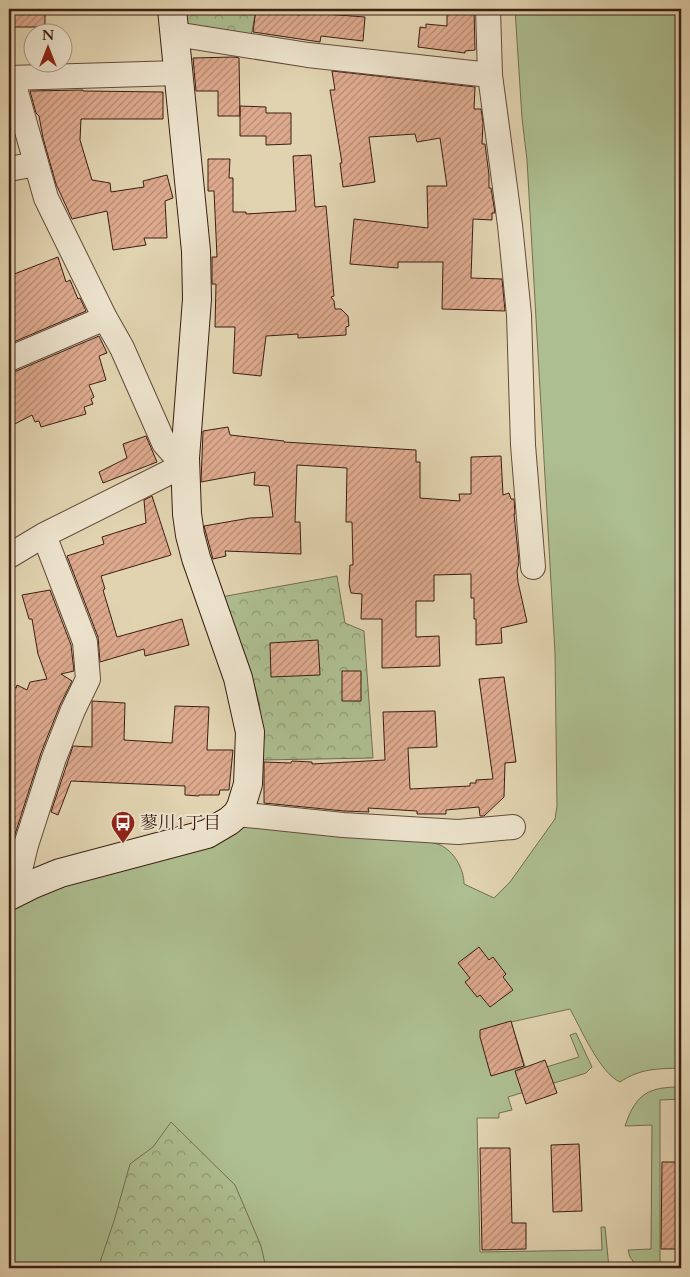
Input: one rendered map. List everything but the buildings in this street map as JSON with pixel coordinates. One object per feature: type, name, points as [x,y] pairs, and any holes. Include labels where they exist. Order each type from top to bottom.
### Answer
[{"type":"street","points":[[488,9],[490,75],[510,225],[519,315],[523,445],[533,567]]},
{"type":"street","points":[[9,896],[60,873],[200,836],[219,828],[237,814],[248,784],[250,755],[249,725],[238,678],[190,535],[186,505],[185,458],[197,300],[195,230],[173,21],[308,54],[490,75]]},
{"type":"street","points":[[179,73],[10,78],[46,198],[135,376],[164,443],[172,452],[185,458]]},
{"type":"street","points":[[9,169],[36,164]]},
{"type":"street","points":[[9,359],[105,318]]},
{"type":"street","points":[[9,556],[44,535],[170,472],[185,458]]},
{"type":"street","points":[[9,896],[19,874],[28,837],[54,758],[73,710],[88,679],[85,642],[44,535]]},
{"type":"street","points":[[237,814],[343,826],[458,832],[513,828]]},
{"type":"green space","points":[[182,9],[256,9],[251,37],[189,28],[183,22]]},
{"type":"green space","points":[[515,9],[681,9],[681,1068],[642,1072],[620,1082],[605,1070],[598,1060],[570,1009],[511,1022],[527,1073],[579,1057],[570,1035],[576,1033],[592,1067],[586,1073],[508,1097],[512,1110],[499,1113],[499,1118],[477,1118],[480,1252],[602,1250],[601,1227],[605,1227],[609,1268],[9,1268],[9,908],[60,883],[233,834],[247,823],[424,841],[440,845],[454,856],[462,872],[464,884],[494,898],[510,882],[555,819],[557,806],[555,653],[527,160],[522,118]]},
{"type":"green space","points":[[337,576],[345,623],[364,631],[373,758],[261,760],[261,724],[256,690],[221,597]]},
{"type":"green space","points":[[681,1087],[681,1099],[660,1100],[660,1268],[638,1268],[630,1257],[628,1250],[651,1249],[652,1125],[625,1126],[634,1106],[645,1094],[660,1088]]},
{"type":"green space","points":[[171,1122],[235,1185],[261,1246],[266,1268],[98,1268],[130,1164],[153,1147]]},
{"type":"place","name":"蓼川1丁目","points":[[123,844]]}]
